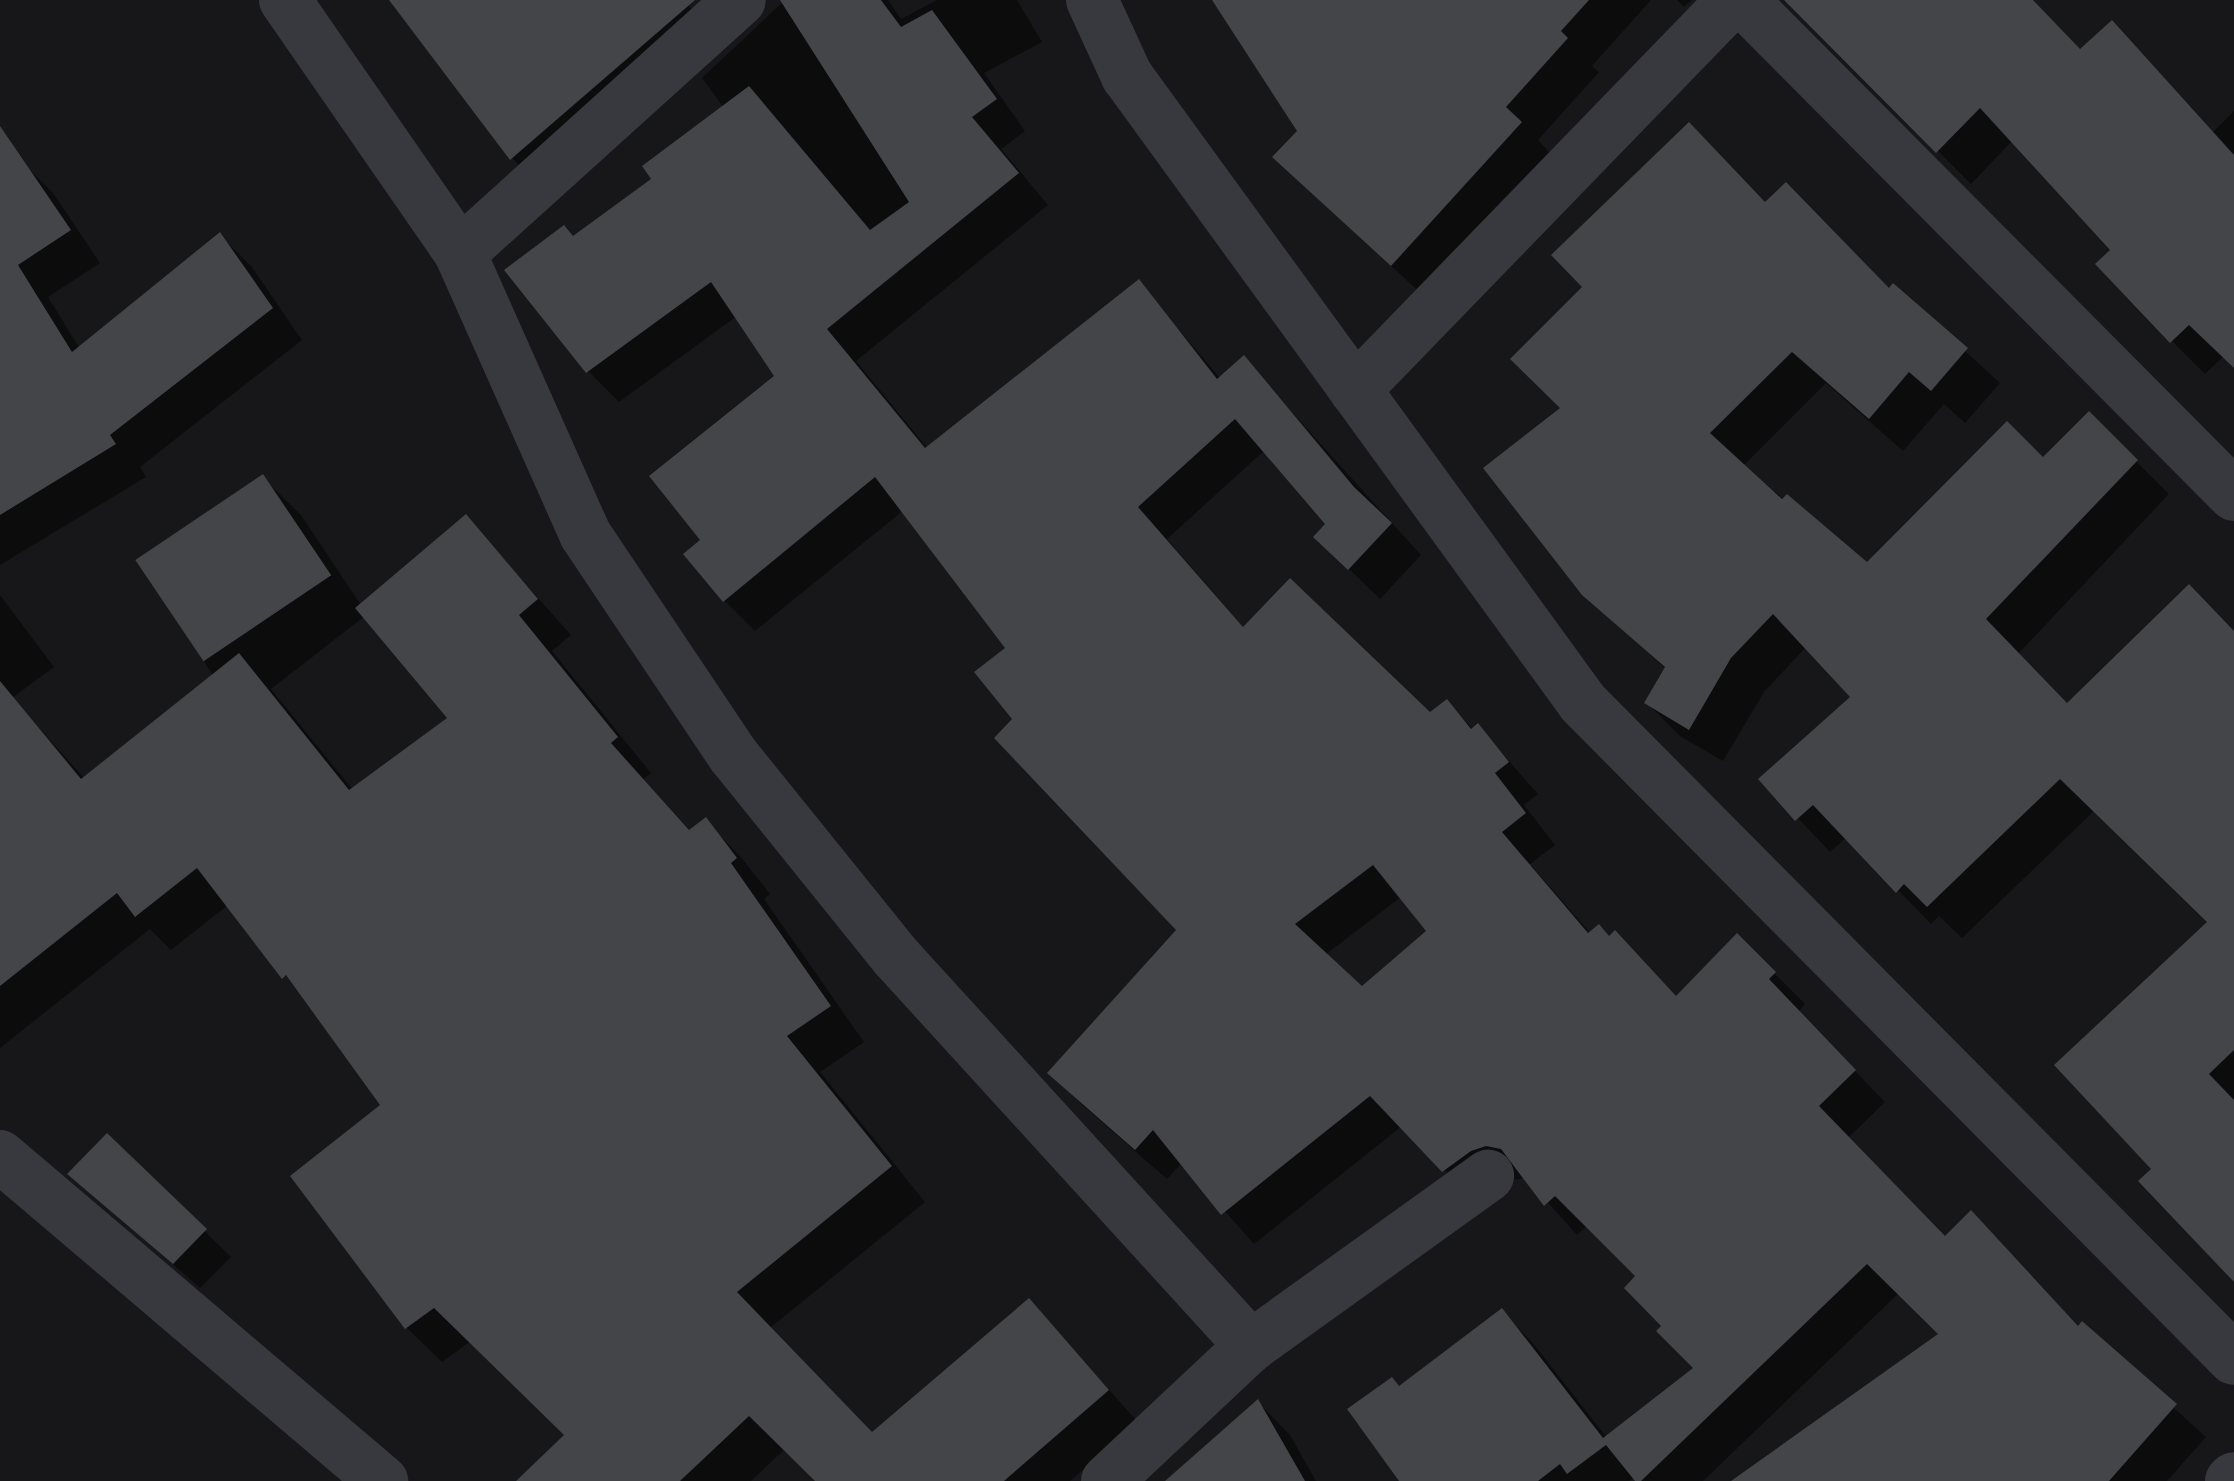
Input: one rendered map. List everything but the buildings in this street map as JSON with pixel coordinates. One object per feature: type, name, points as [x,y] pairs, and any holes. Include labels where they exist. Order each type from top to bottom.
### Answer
[{"type":"street","points":[[285,0],[460,253],[584,534],[732,755],[896,956],[1251,1346]]},
{"type":"street","points":[[460,253],[740,0]]},
{"type":"street","points":[[1092,0],[1127,76],[1583,703],[2234,1359]]},
{"type":"street","points":[[1355,390],[1733,0]]},
{"type":"street","points":[[1742,0],[2234,495]]},
{"type":"street","points":[[0,1156],[382,1481]]},
{"type":"street","points":[[1107,1481],[1251,1346],[1488,1176]]}]
